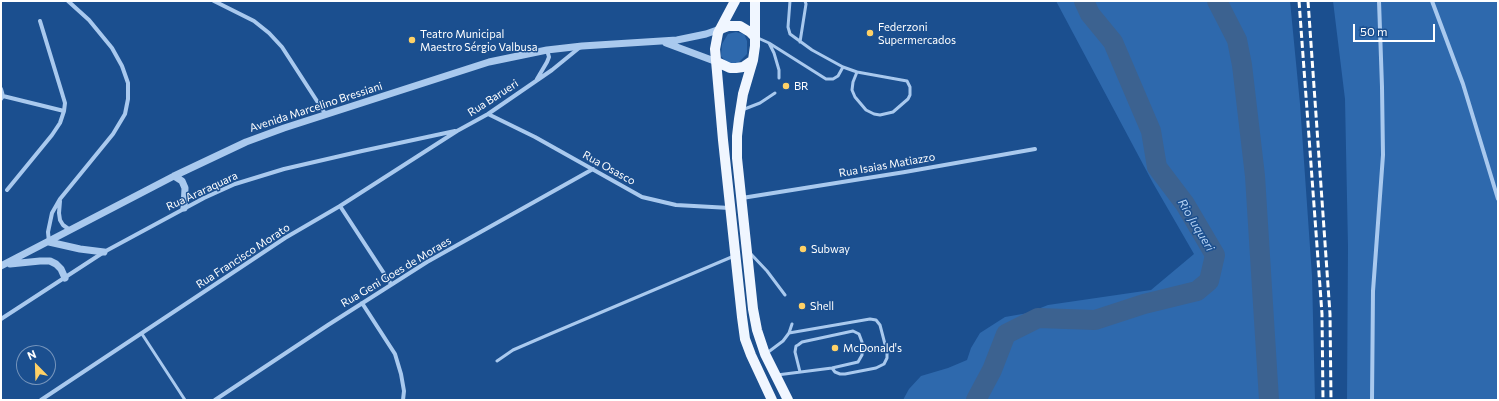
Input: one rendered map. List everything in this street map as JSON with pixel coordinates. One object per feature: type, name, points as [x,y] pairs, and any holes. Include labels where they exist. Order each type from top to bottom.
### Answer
[{"type":"main road","points":[[735,1],[720,29],[715,49],[735,256],[746,339],[754,362],[772,400]]},
{"type":"main road","points":[[755,1],[755,37],[753,60],[740,110],[737,136],[737,158],[753,309],[757,330],[765,354],[788,400]]},
{"type":"main road","points":[[720,29],[734,25],[740,26],[755,37]]},
{"type":"main road","points":[[717,62],[730,68],[736,68],[743,67],[753,60]]},
{"type":"street","points":[[68,1],[89,20],[112,48],[128,83],[128,99],[125,114],[113,134],[60,199],[49,223],[49,242],[80,249],[104,252]]},
{"type":"street","points":[[214,1],[254,21],[269,33],[282,47],[326,114]]},
{"type":"street","points":[[1372,400],[1374,283],[1382,155],[1382,87],[1379,1]]},
{"type":"street","points":[[1432,1],[1463,84],[1498,199]]},
{"type":"street","points":[[7,190],[52,135],[60,123],[64,111],[62,93],[40,21]]},
{"type":"street","name":"Avenida Marcelino Bressiani","points":[[2,265],[174,176],[246,142],[326,114],[489,62],[547,50],[582,46],[677,40],[694,37],[720,29]]},
{"type":"street","points":[[660,41],[717,62]]},
{"type":"street","name":"Rua Barueri","points":[[457,131],[488,114],[558,66],[582,46]]},
{"type":"street","name":"Rua Barueri","points":[[537,79],[547,62],[549,56],[547,50]]},
{"type":"street","points":[[1,89],[2,97],[64,111]]},
{"type":"street","name":"Rua Osasco","points":[[488,114],[535,137],[642,197],[676,205],[730,208]]},
{"type":"street","name":"Rua Francisco Morato","points":[[41,400],[285,238],[340,206],[457,131]]},
{"type":"street","name":"Rua Araraquara","points":[[1,319],[104,252],[184,208],[235,184],[284,169],[457,131]]},
{"type":"street","name":"Rua Isaias Matiazzo","points":[[742,198],[1035,149]]},
{"type":"street","name":"Rua Geni Goes de Moraes","points":[[215,400],[391,284],[427,262],[593,169]]},
{"type":"street","points":[[174,176],[182,181],[185,188],[184,208]]},
{"type":"street","points":[[60,199],[60,220],[63,225],[71,230]]},
{"type":"street","points":[[340,206],[391,284]]},
{"type":"street","points":[[2,265],[50,261],[61,269],[65,278]]},
{"type":"street","points":[[362,303],[395,354],[402,374],[403,400]]},
{"type":"lane","points":[[790,1],[788,31],[800,42],[843,67],[857,72],[907,81],[910,87],[910,95],[908,99],[893,112],[880,115],[874,114],[866,110],[855,98],[852,90],[857,72]]},
{"type":"lane","points":[[800,42],[806,4],[805,1]]},
{"type":"lane","points":[[755,37],[769,43],[826,79],[833,79],[838,76],[843,67]]},
{"type":"lane","points":[[769,43],[774,53],[779,78]]},
{"type":"lane","points":[[740,110],[760,103],[775,93]]},
{"type":"lane","points":[[747,249],[767,271],[785,295]]},
{"type":"lane","points":[[497,360],[513,350],[735,256]]},
{"type":"lane","points":[[789,333],[870,319],[876,320],[880,325],[887,352],[887,358],[884,364],[876,368],[845,374],[835,372],[832,368]]},
{"type":"lane","points":[[765,354],[783,341],[789,333],[792,324]]},
{"type":"lane","points":[[775,376],[854,364],[861,359],[862,342],[859,334],[853,331],[802,342],[796,346],[795,352],[800,372]]},
{"type":"lane","points":[[142,334],[186,400]]},
{"type":"shaded area","points":[[1056,1],[1290,1],[1300,104],[1312,276],[1315,400],[903,400],[909,389],[921,376],[948,368],[967,360],[971,348],[980,333],[1005,317],[1028,313],[1048,305],[1151,290],[1194,254],[1153,183]]},
{"type":"shaded area","points":[[1333,1],[1498,1],[1498,400],[1347,400],[1348,247],[1345,99]]},
{"type":"shaded area","points":[[736,32],[744,34],[747,41],[747,54],[738,63],[728,64],[721,56],[722,44],[728,34]]},
{"type":"waterway","name":"Rio Juqueri","points":[[976,400],[992,370],[1006,334],[1038,318],[1095,320],[1144,304],[1197,291],[1209,281],[1215,255],[1185,204],[1157,167],[1151,131],[1113,42],[1090,14],[1084,1]]},
{"type":"waterway","points":[[1217,1],[1237,40],[1242,65],[1255,176],[1269,400]]},
{"type":"railway","points":[[1299,1],[1322,314],[1323,400]]},
{"type":"railway","points":[[1308,1],[1330,314],[1331,400]]},
{"type":"place","name":"Federzoni Supermercados","points":[[870,33]]},
{"type":"place","name":"Teatro Municipal Maestro Sérgio Valbusa","points":[[412,40]]},
{"type":"place","name":"BR","points":[[786,86]]},
{"type":"place","name":"Subway","points":[[803,249]]},
{"type":"place","name":"Shell","points":[[802,306]]},
{"type":"place","name":"McDonald's","points":[[835,348]]}]
